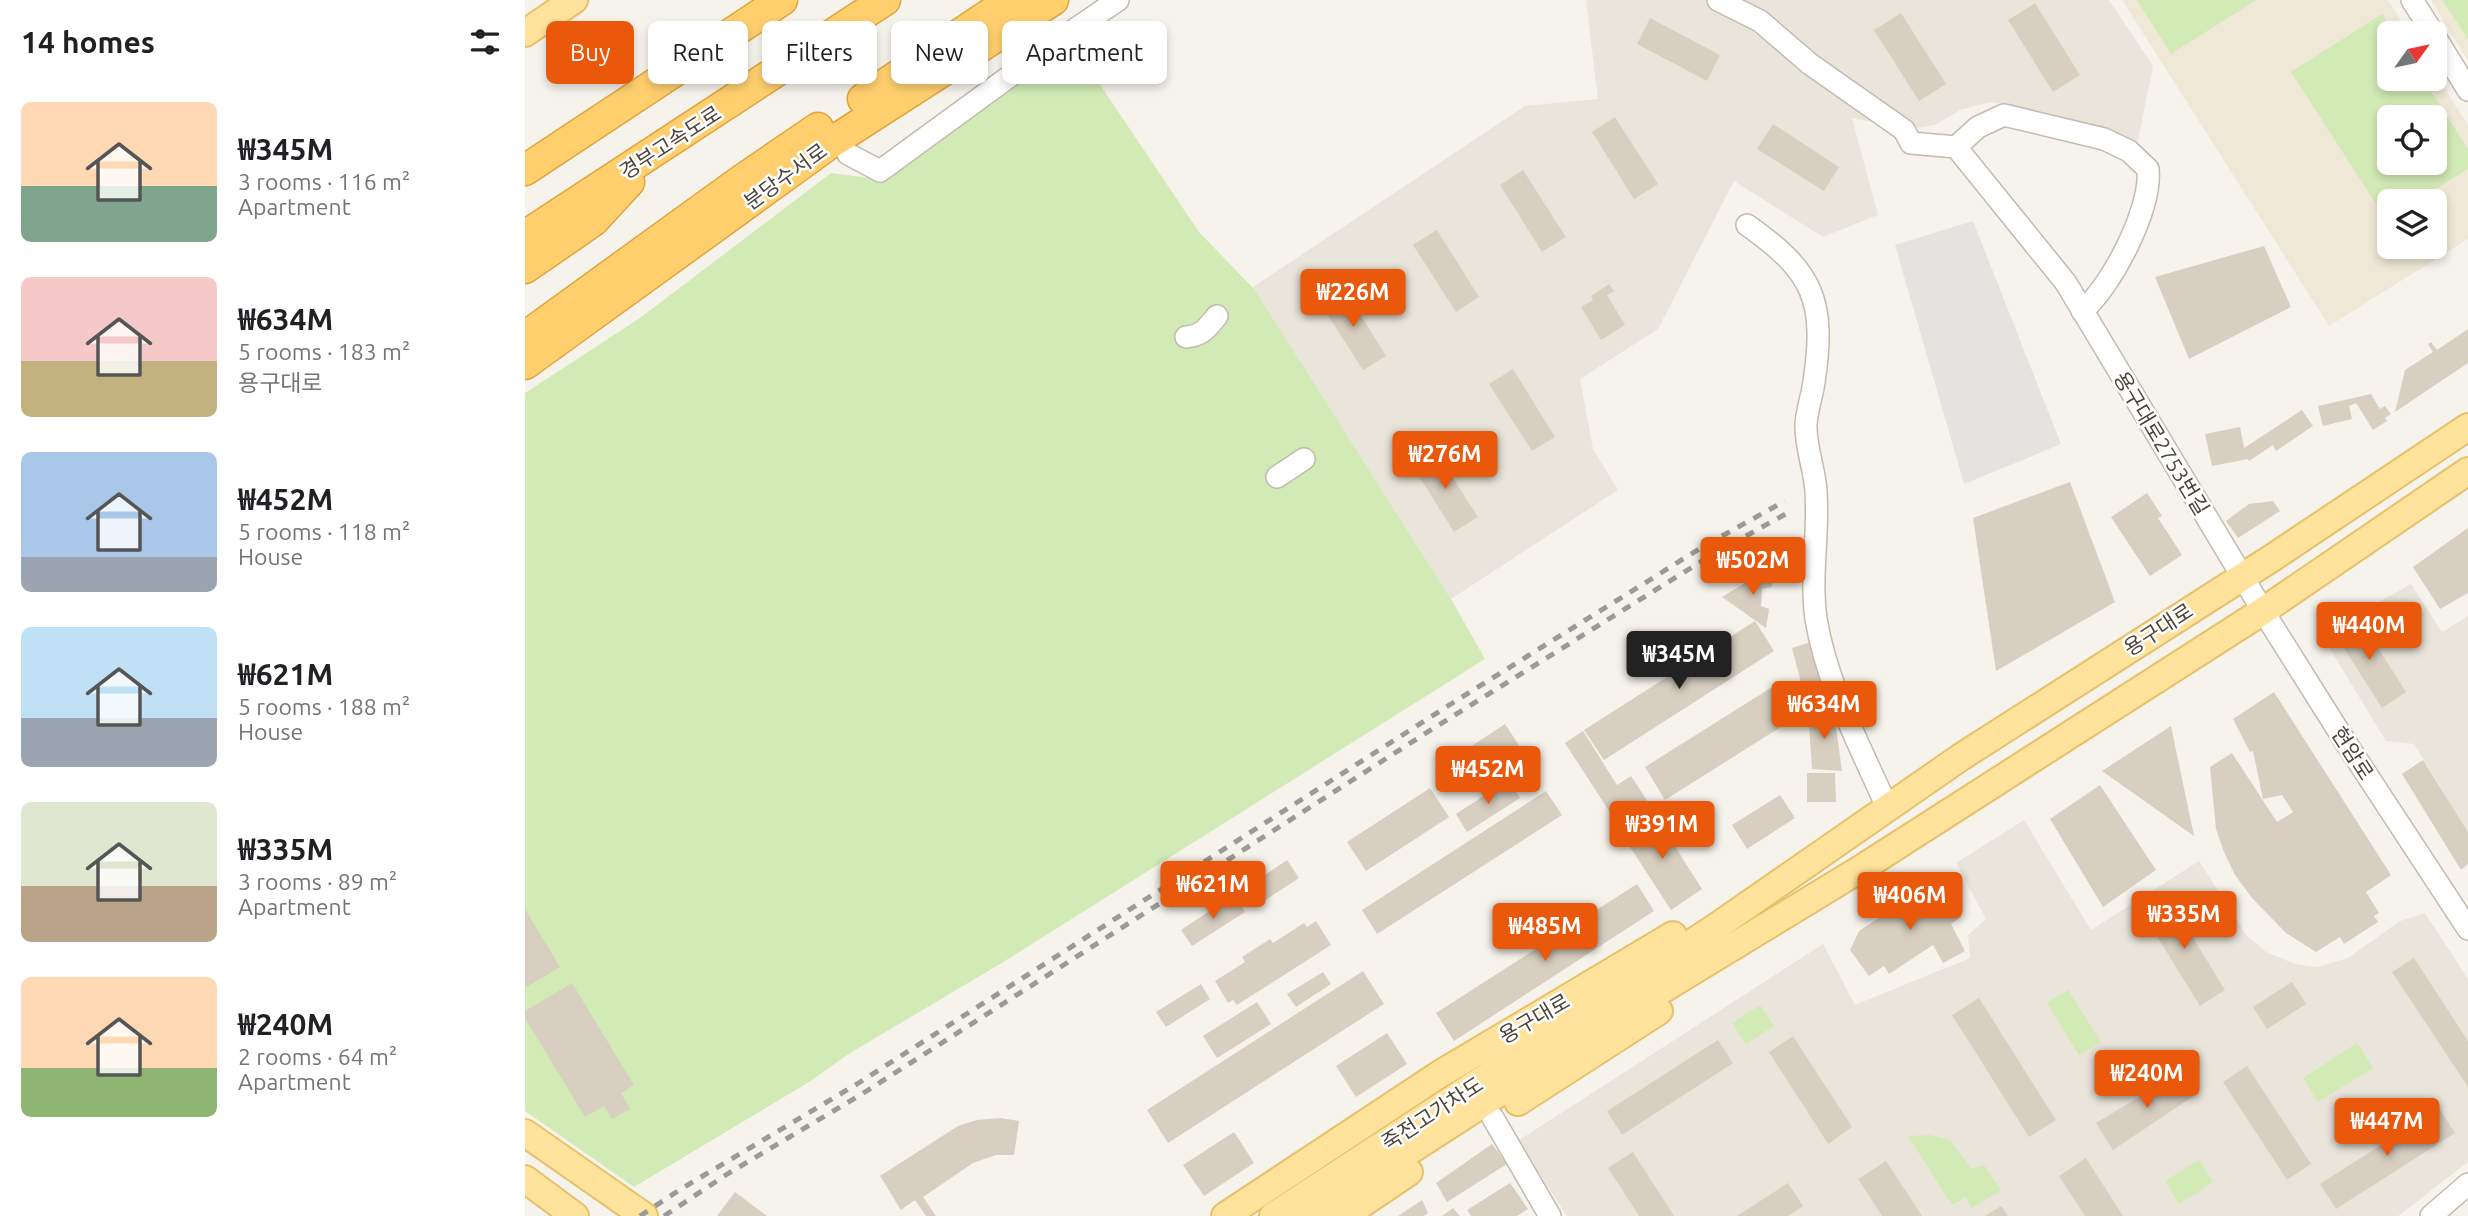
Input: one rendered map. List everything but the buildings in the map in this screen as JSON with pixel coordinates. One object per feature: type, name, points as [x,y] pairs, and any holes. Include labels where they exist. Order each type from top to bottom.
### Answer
[{"type":"highway","points":[[525,170],[782,0]]},
{"type":"highway","name":"경부고속도로","points":[[525,236],[885,0]]},
{"type":"highway","name":"분당수서로","points":[[525,337],[739,182],[1011,0]]},
{"type":"highway","name":"분당수서로","points":[[525,364],[829,145],[1053,0]]},
{"type":"highway","points":[[525,149],[603,118]]},
{"type":"highway","points":[[525,268],[593,221],[660,149]]},
{"type":"main road","points":[[525,33],[567,2]]},
{"type":"main road","name":"용구대로","points":[[1595,1018],[1713,929],[1887,807],[2272,558],[2468,427]]},
{"type":"main road","name":"용구대로","points":[[1344,1216],[1733,963],[1867,866],[2263,611],[2468,471]]},
{"type":"main road","name":"용구대로","points":[[1225,1216],[1440,1074],[1704,915],[1851,834]]},
{"type":"main road","name":"용구대로","points":[[1595,1018],[1867,866]]},
{"type":"main road","name":"죽전고가차도","points":[[1273,1216],[1595,1018]]},
{"type":"main road","name":"죽전고가차도","points":[[1309,1216],[1595,1018]]},
{"type":"main road","points":[[525,1133],[644,1216]]},
{"type":"main road","points":[[525,1180],[576,1216]]},
{"type":"street","points":[[848,155],[880,171],[1118,0]]},
{"type":"street","points":[[1719,0],[1760,22],[1810,64],[1904,130],[1912,144],[1956,147],[1978,127],[2004,116],[2104,139],[2129,151],[2148,169],[2150,184],[2126,251],[2103,288],[2082,311]]},
{"type":"street","points":[[2412,0],[2426,21]]},
{"type":"street","points":[[2447,55],[2468,90]]},
{"type":"street","name":"용구대로2753번길","points":[[1956,147],[2055,266],[2242,575]]},
{"type":"street","points":[[1747,225],[1775,245],[1791,261],[1805,278],[1815,299],[1817,351],[1806,426],[1817,495],[1813,585],[1816,620],[1840,703],[1887,807]]},
{"type":"street","points":[[1186,337],[1198,336],[1217,316]]},
{"type":"street","points":[[1277,477],[1304,460]]},
{"type":"street","name":"현암로","points":[[2242,575],[2468,929]]},
{"type":"street","points":[[1493,1118],[1550,1216]]},
{"type":"street","points":[[2431,1216],[2468,1184]]},
{"type":"shaded area","points":[[1586,0],[2109,0],[2153,66],[2137,145],[2007,104],[1990,102],[1960,110],[1935,125],[1908,129],[1852,118],[1878,215],[1823,237],[1734,181],[1658,329],[1580,379],[1593,449],[1618,490],[1451,599],[1253,287],[1525,106],[1598,99]]},
{"type":"shaded area","points":[[2122,0],[2388,0],[2401,21],[2377,21],[2377,91],[2446,91],[2468,125],[2468,239],[2447,252],[2447,189],[2377,189],[2377,259],[2436,259],[2329,326]]},
{"type":"shaded area","points":[[2431,0],[2468,0],[2468,61],[2447,26],[2447,21],[2444,21]]},
{"type":"shaded area","points":[[1973,221],[2061,444],[1964,484],[1895,245]]},
{"type":"shaded area","points":[[2411,584],[2442,632],[2468,616],[2468,832],[2414,744],[2386,741],[2321,634]]},
{"type":"shaded area","points":[[2024,820],[2091,930],[2199,861],[2247,936],[2266,952],[2295,964],[2317,967],[2348,958],[2400,921],[2425,913],[2468,979],[2468,1162],[2398,1216],[1567,1216],[1518,1141],[1823,944],[1855,1005],[1970,958],[1968,935],[1986,919],[1956,863]]},
{"type":"green space","points":[[2137,0],[2256,0],[2171,54]]},
{"type":"green space","points":[[2442,0],[2468,0],[2468,39]]},
{"type":"green space","points":[[2382,14],[2386,21],[2377,21],[2377,91],[2431,91],[2440,105],[2377,105],[2377,175],[2447,175],[2447,116],[2468,149],[2468,169],[2436,189],[2377,189],[2377,205],[2291,72]]},
{"type":"green space","points":[[1009,84],[1100,84],[1199,232],[1254,289],[1253,287],[1451,599],[1485,659],[1000,964],[634,1187],[525,1111],[525,393],[640,318],[831,173],[876,179]]},
{"type":"green space","points":[[2068,990],[2101,1042],[2079,1055],[2047,1003]]},
{"type":"green space","points":[[1760,1005],[1774,1026],[1746,1044],[1732,1023]]},
{"type":"green space","points":[[2357,1043],[2373,1068],[2318,1102],[2303,1078]]},
{"type":"green space","points":[[1930,1135],[1950,1140],[1971,1169],[1984,1165],[2001,1190],[1972,1208],[1966,1197],[1952,1205],[1908,1136]]},
{"type":"green space","points":[[2199,1160],[2213,1182],[2179,1204],[2165,1181]]},
{"type":"railway","points":[[640,1216],[857,1084],[1454,702],[1704,546],[1785,501]]},
{"type":"railway","points":[[664,1216],[729,1173],[862,1094],[1426,733],[1710,556],[1791,511]]}]
